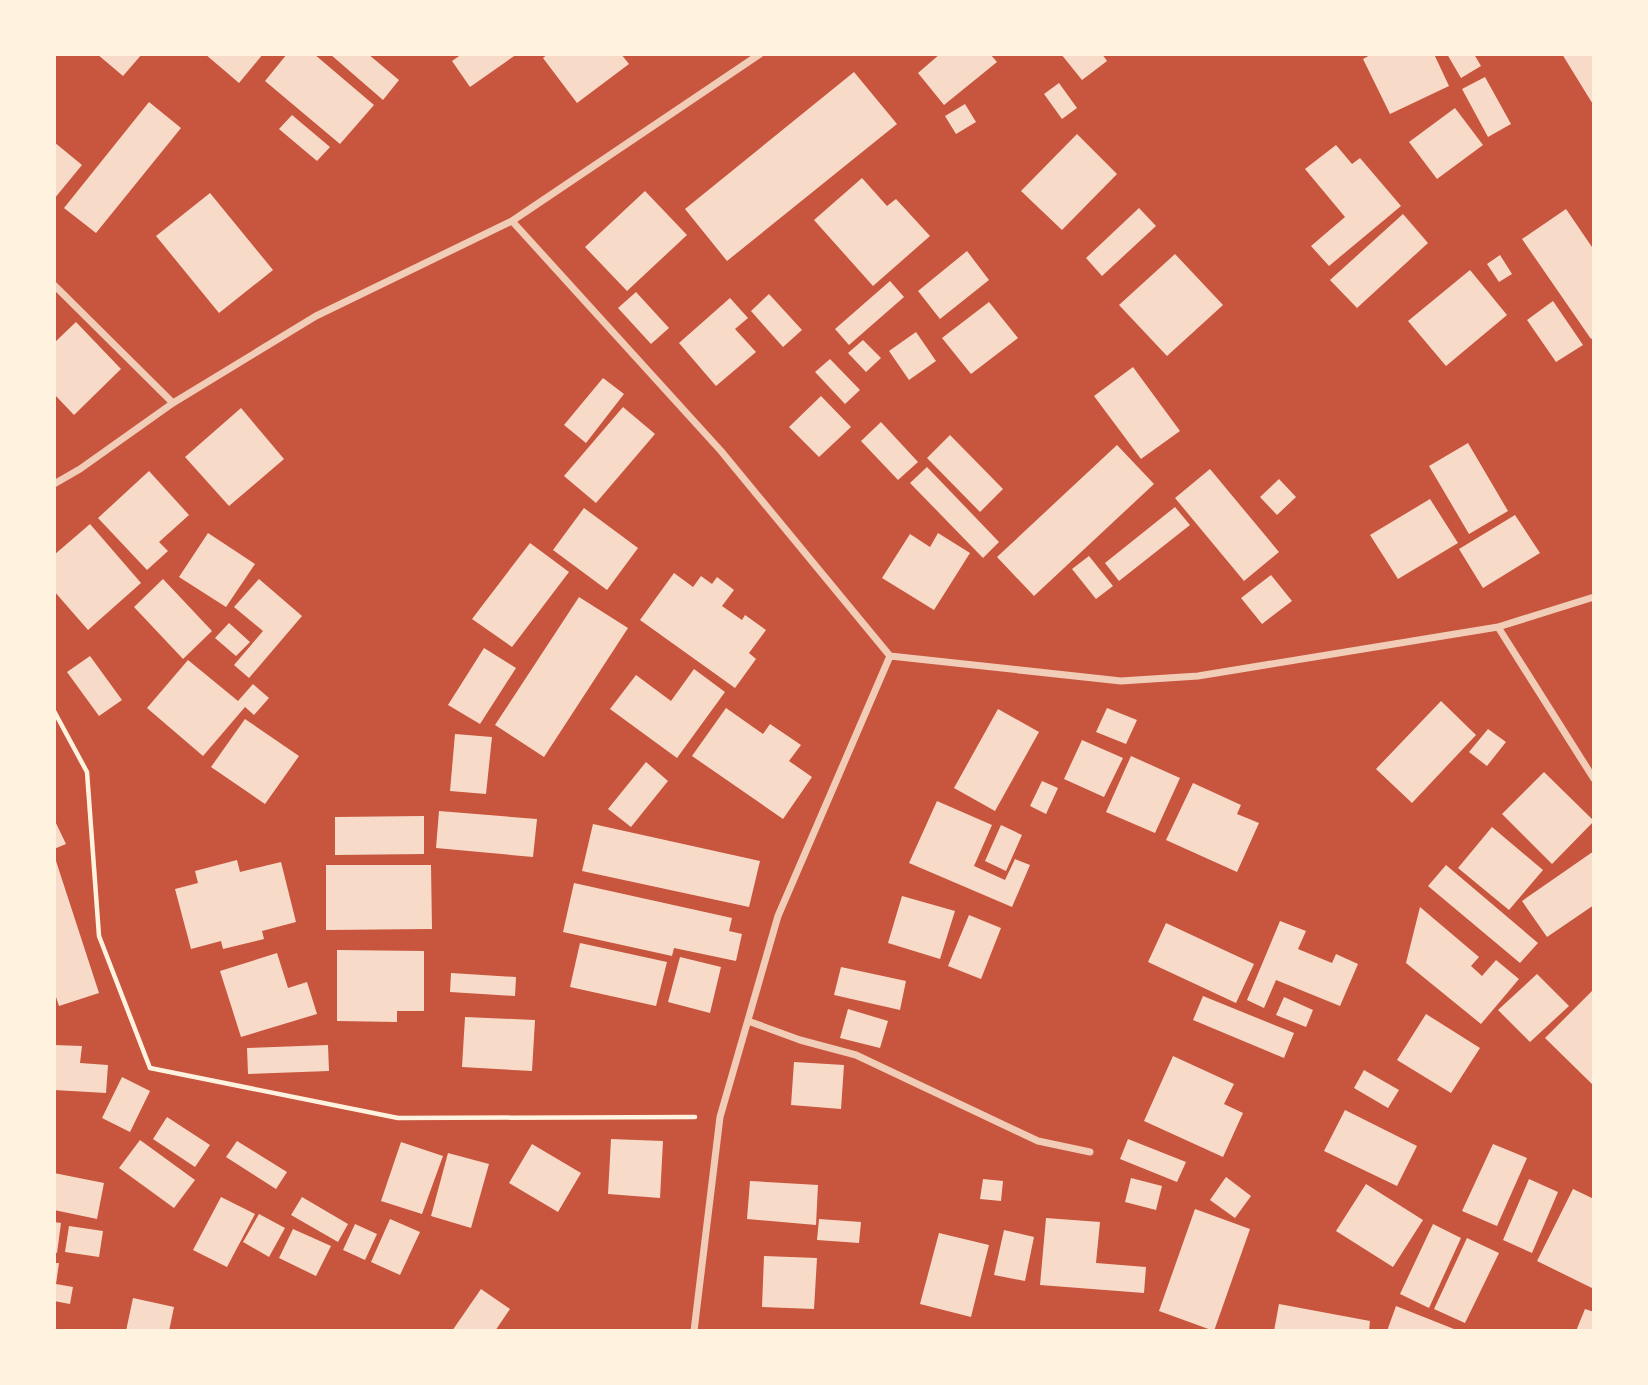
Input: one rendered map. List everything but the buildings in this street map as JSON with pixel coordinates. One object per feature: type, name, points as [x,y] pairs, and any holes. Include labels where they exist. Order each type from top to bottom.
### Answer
[{"type":"street","points":[[54,484],[80,469],[173,403],[316,316],[512,221],[760,54]]},
{"type":"street","points":[[512,221],[721,451],[890,656],[1121,681],[1198,676],[1498,626],[1594,597]]},
{"type":"street","points":[[54,285],[173,403]]},
{"type":"street","points":[[1498,626],[1594,779]]},
{"type":"street","points":[[694,1331],[720,1117],[778,916],[890,656]]},
{"type":"street","points":[[748,1021],[800,1040],[856,1055],[1038,1141],[1090,1152]]},
{"type":"path","points":[[54,711],[87,772],[99,936],[150,1068],[398,1118],[720,1117]]}]
